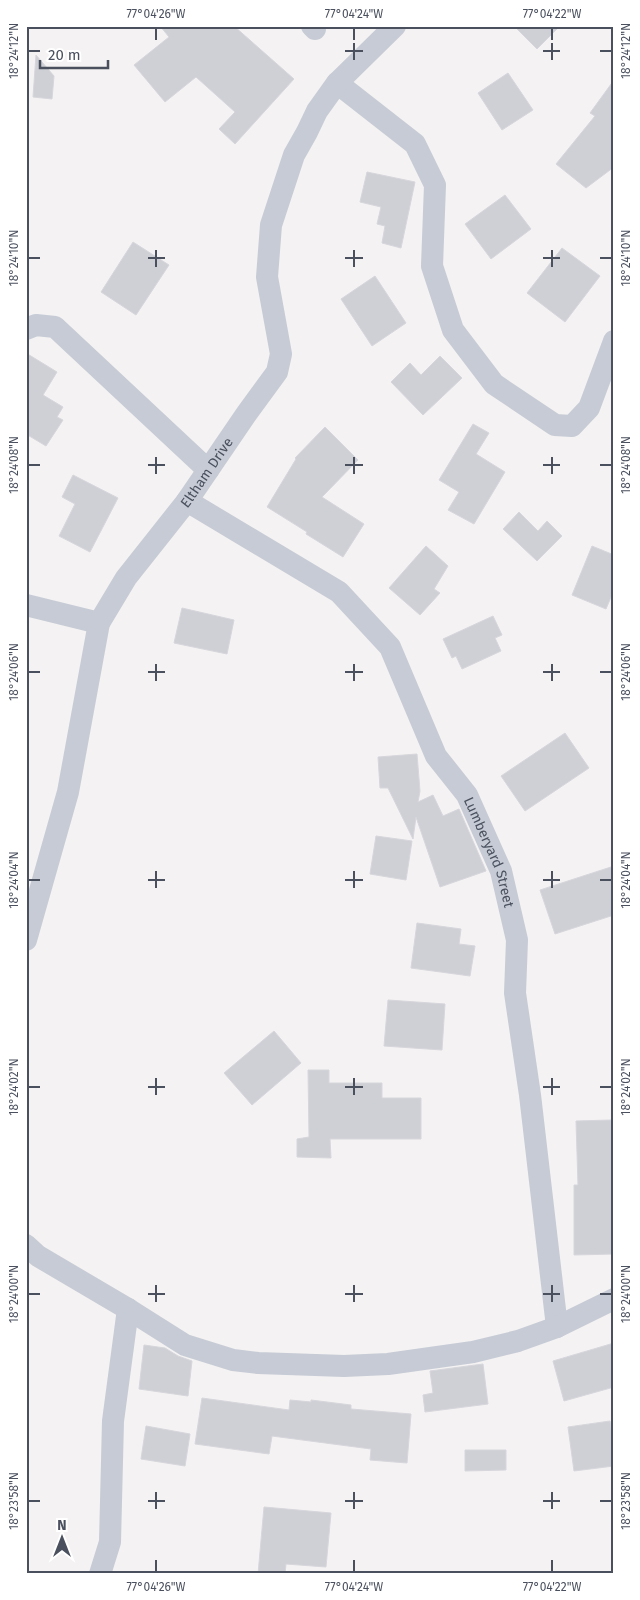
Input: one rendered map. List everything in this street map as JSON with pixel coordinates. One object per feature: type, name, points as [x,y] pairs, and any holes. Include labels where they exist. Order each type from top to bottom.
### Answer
[{"type":"street","name":"Eltham Drive","points":[[26,940],[68,792],[99,623],[126,578],[187,501],[277,372],[281,354],[267,277],[270,225],[294,156],[317,111],[337,83],[395,26]]},
{"type":"street","points":[[337,83],[415,144],[434,184],[432,266],[453,330],[494,384],[555,425],[572,426],[589,408],[614,341]]},
{"type":"street","points":[[26,329],[36,325],[55,326],[208,470]]},
{"type":"street","name":"Lumberyard Street","points":[[187,501],[339,592],[390,647],[436,756],[466,795],[501,871],[517,940],[515,993],[530,1095],[556,1328]]},
{"type":"street","points":[[26,605],[99,623]]},
{"type":"street","points":[[26,1245],[38,1256],[185,1345],[233,1360],[296,1365],[388,1364],[473,1352],[556,1328],[614,1299]]},
{"type":"street","points":[[100,1574],[110,1542],[113,1421],[128,1309]]},
{"type":"building","points":[[160,26],[234,26],[294,79],[235,144],[219,129],[235,112],[196,77],[165,102],[134,65],[169,37]]},
{"type":"building","points":[[514,26],[560,26],[537,49]]},
{"type":"building","points":[[36,55],[54,76],[52,99],[33,97]]},
{"type":"building","points":[[508,73],[533,110],[502,130],[478,93]]},
{"type":"building","points":[[614,80],[614,167],[586,188],[556,164],[595,116],[590,113]]},
{"type":"building","points":[[367,172],[415,182],[401,248],[382,243],[385,226],[377,224],[381,207],[360,202]]},
{"type":"building","points":[[505,195],[531,229],[491,259],[465,224]]},
{"type":"building","points":[[133,242],[169,265],[136,315],[101,292]]},
{"type":"building","points":[[562,248],[600,276],[565,322],[527,293]]},
{"type":"building","points":[[375,276],[406,323],[372,346],[341,299]]},
{"type":"building","points":[[26,353],[57,372],[43,395],[63,407],[57,417],[63,420],[46,446],[26,434]]},
{"type":"building","points":[[440,356],[462,378],[423,415],[391,382],[410,363],[421,375]]},
{"type":"building","points":[[473,424],[489,433],[476,454],[505,472],[474,524],[448,510],[459,492],[439,480]]},
{"type":"building","points":[[325,427],[358,460],[322,497],[364,524],[343,557],[267,507],[295,458]]},
{"type":"building","points":[[73,475],[118,498],[90,552],[59,536],[75,504],[62,497]]},
{"type":"building","points":[[519,512],[538,531],[547,521],[562,536],[537,561],[503,529]]},
{"type":"building","points":[[426,546],[448,566],[434,589],[440,593],[420,615],[389,588]]},
{"type":"building","points":[[592,546],[614,555],[614,590],[606,609],[572,595]]},
{"type":"building","points":[[182,608],[234,620],[227,654],[174,643]]},
{"type":"building","points":[[493,616],[502,635],[495,638],[501,651],[462,669],[456,656],[452,658],[443,639]]},
{"type":"building","points":[[565,733],[589,768],[525,811],[501,776]]},
{"type":"building","points":[[417,754],[420,791],[418,802],[433,795],[443,816],[459,809],[486,871],[440,887],[416,817],[413,839],[388,788],[380,788],[378,757]]},
{"type":"building","points":[[376,836],[412,841],[406,880],[370,874]]},
{"type":"building","points":[[614,866],[614,915],[555,934],[540,890]]},
{"type":"building","points":[[417,923],[461,929],[459,944],[475,946],[470,976],[411,968]]},
{"type":"building","points":[[388,1000],[445,1004],[442,1050],[384,1046]]},
{"type":"building","points":[[274,1031],[301,1063],[252,1105],[224,1073]]},
{"type":"building","points":[[308,1070],[329,1070],[329,1083],[382,1083],[382,1098],[421,1098],[421,1139],[330,1139],[331,1158],[297,1157],[297,1139],[309,1137]]},
{"type":"building","points":[[611,1120],[614,1177],[614,1254],[574,1255],[574,1185],[578,1185],[576,1121]]},
{"type":"building","points":[[614,1343],[614,1387],[564,1401],[553,1361]]},
{"type":"building","points":[[144,1345],[165,1348],[178,1356],[192,1361],[188,1396],[139,1389]]},
{"type":"building","points":[[483,1364],[488,1404],[425,1412],[423,1395],[433,1393],[430,1371]]},
{"type":"building","points":[[202,1398],[289,1410],[290,1400],[311,1402],[311,1400],[351,1405],[351,1409],[411,1414],[407,1463],[370,1460],[371,1449],[272,1436],[269,1454],[195,1444]]},
{"type":"building","points":[[610,1421],[614,1466],[574,1471],[568,1427]]},
{"type":"building","points":[[146,1426],[190,1434],[185,1466],[141,1459]]},
{"type":"building","points":[[465,1450],[506,1450],[506,1470],[465,1471]]},
{"type":"building","points":[[264,1507],[331,1513],[326,1567],[286,1564],[285,1574],[258,1574]]}]
